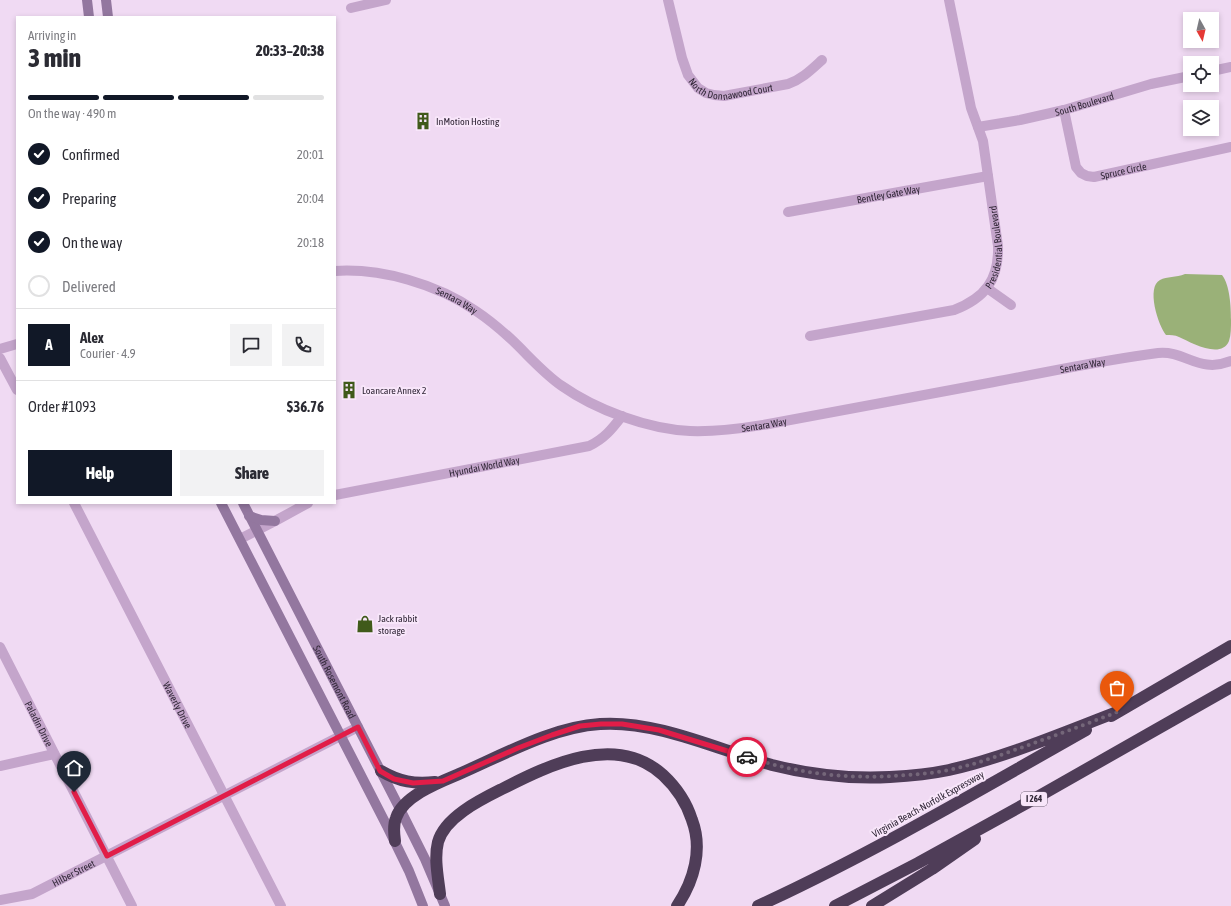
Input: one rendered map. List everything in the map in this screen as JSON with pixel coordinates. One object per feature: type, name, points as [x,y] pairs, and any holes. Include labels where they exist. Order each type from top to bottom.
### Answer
[{"type":"highway","name":"Virginia Beach-Norfolk Expressway","points":[[758,906],[931,818],[1231,646]]},
{"type":"highway","name":"I 264","points":[[835,906],[918,863],[1034,799],[1231,687]]},
{"type":"highway","points":[[395,841],[394,825],[396,817],[406,802],[443,781],[518,748],[580,726],[622,724],[659,730],[771,765],[795,770],[824,775],[889,777],[926,774],[985,760],[1117,712]]},
{"type":"highway","points":[[440,894],[436,852],[438,841],[443,830],[451,821],[486,797],[547,768],[587,756],[615,754],[630,757],[646,763],[658,771],[673,785],[688,806],[697,840],[697,855],[694,871],[689,884],[676,906]]},
{"type":"highway","points":[[380,771],[394,779],[413,783],[443,781]]},
{"type":"highway","points":[[872,906],[932,869],[1034,799]]},
{"type":"main road","points":[[87,0],[89,16]]},
{"type":"main road","points":[[106,0],[108,16]]},
{"type":"main road","name":"South Rosemont Road","points":[[222,504],[395,841],[409,870],[423,906]]},
{"type":"main road","name":"South Rosemont Road","points":[[243,504],[400,809],[425,859],[445,906]]},
{"type":"main road","points":[[249,516],[261,520],[275,521]]},
{"type":"street","points":[[350,8],[386,0]]},
{"type":"street","name":"North Donnawood Court","points":[[668,0],[682,58],[688,75],[698,88],[706,93],[724,96],[788,84],[806,75],[822,60]]},
{"type":"street","name":"Presidential Boulevard","points":[[810,336],[954,310],[967,305],[978,298],[987,288],[996,271],[998,246],[983,141],[971,108],[948,0]]},
{"type":"street","points":[[1219,70],[1231,67]]},
{"type":"street","name":"South Boulevard","points":[[978,127],[1020,120],[1064,110],[1151,84],[1183,77]]},
{"type":"street","name":"Spruce Circle","points":[[1064,110],[1075,164],[1081,172],[1087,176],[1094,177],[1231,147]]},
{"type":"street","name":"Bentley Gate Way","points":[[788,212],[988,176]]},
{"type":"street","name":"Sentara Way","points":[[336,271],[349,270],[377,273],[393,276],[436,289],[476,310],[510,339],[548,376],[562,387],[581,398],[622,416],[659,426],[688,431],[737,429],[774,423],[1082,365],[1160,353],[1173,354],[1203,364],[1220,364],[1231,361]]},
{"type":"street","points":[[987,288],[1012,305]]},
{"type":"street","points":[[0,349],[16,344]]},
{"type":"street","points":[[0,358],[16,388]]},
{"type":"street","name":"Hyundai World Way","points":[[336,495],[589,446],[599,441],[607,434],[622,416]]},
{"type":"street","name":"Waverly Drive","points":[[75,504],[226,795],[281,906]]},
{"type":"street","points":[[240,539],[306,504]]},
{"type":"street","name":"Paladin Drive","points":[[0,647],[132,906]]},
{"type":"street","name":"Hilber Street","points":[[0,900],[32,894],[358,727]]},
{"type":"street","points":[[0,766],[54,754]]},
{"type":"shaded area","points":[[1185,274],[1222,275],[1225,279],[1230,296],[1231,331],[1230,339],[1225,346],[1219,349],[1205,348],[1177,336],[1166,335],[1163,330],[1155,306],[1154,290],[1156,284],[1160,280]]},
{"type":"way so far","points":[[747,757],[771,765],[824,775],[889,777],[926,774],[978,762],[1003,754],[1117,712]]},
{"type":"place","name":"InMotion Hosting","points":[[423,121]]},
{"type":"place","name":"Loancare Annex 2","points":[[349,390]]},
{"type":"place","name":"Jack rabbit storage","points":[[365,624]]},
{"type":"route","points":[[74,792],[107,856],[358,727],[380,771],[394,779],[413,783],[443,781],[518,748],[552,735],[580,726],[601,724],[622,724],[659,730],[747,757]]}]
